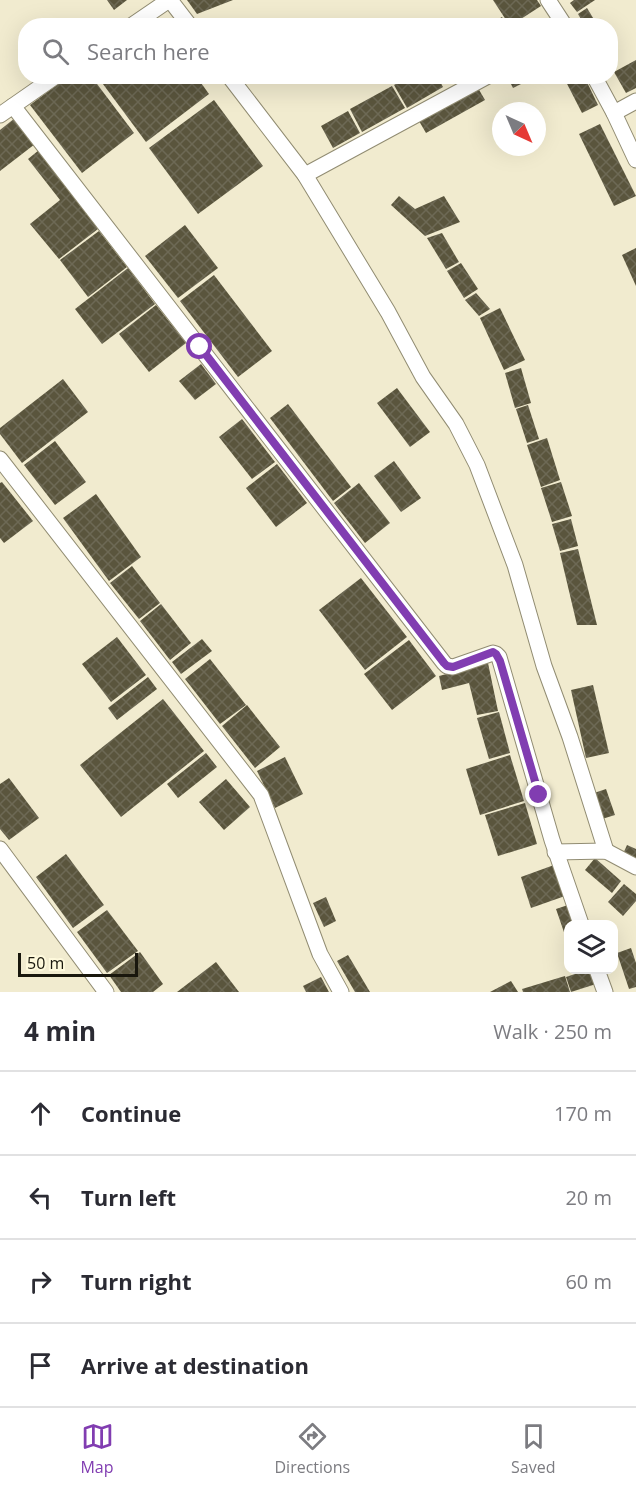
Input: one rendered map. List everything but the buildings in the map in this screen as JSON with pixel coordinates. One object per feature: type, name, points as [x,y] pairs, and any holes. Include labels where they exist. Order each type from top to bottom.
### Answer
[{"type":"street","points":[[143,18],[170,0],[184,18]]},
{"type":"street","points":[[548,0],[560,18]]},
{"type":"street","points":[[0,115],[45,84]]},
{"type":"street","points":[[235,84],[304,175],[388,312],[423,377],[456,424],[477,465],[515,565],[544,666],[570,737],[599,851]]},
{"type":"street","points":[[304,175],[473,84]]},
{"type":"street","points":[[598,84],[636,160]]},
{"type":"street","points":[[614,113],[636,101]]},
{"type":"street","points":[[13,106],[444,663],[453,667],[493,652],[499,657],[555,852],[580,920]]},
{"type":"street","points":[[0,459],[261,795],[320,954],[341,992]]},
{"type":"street","points":[[0,849],[106,992]]},
{"type":"street","points":[[555,852],[599,851],[636,867]]},
{"type":"street","points":[[599,974],[605,992]]},
{"type":"route","points":[[200,347],[444,663],[453,667],[493,652],[499,657],[539,795]]}]
